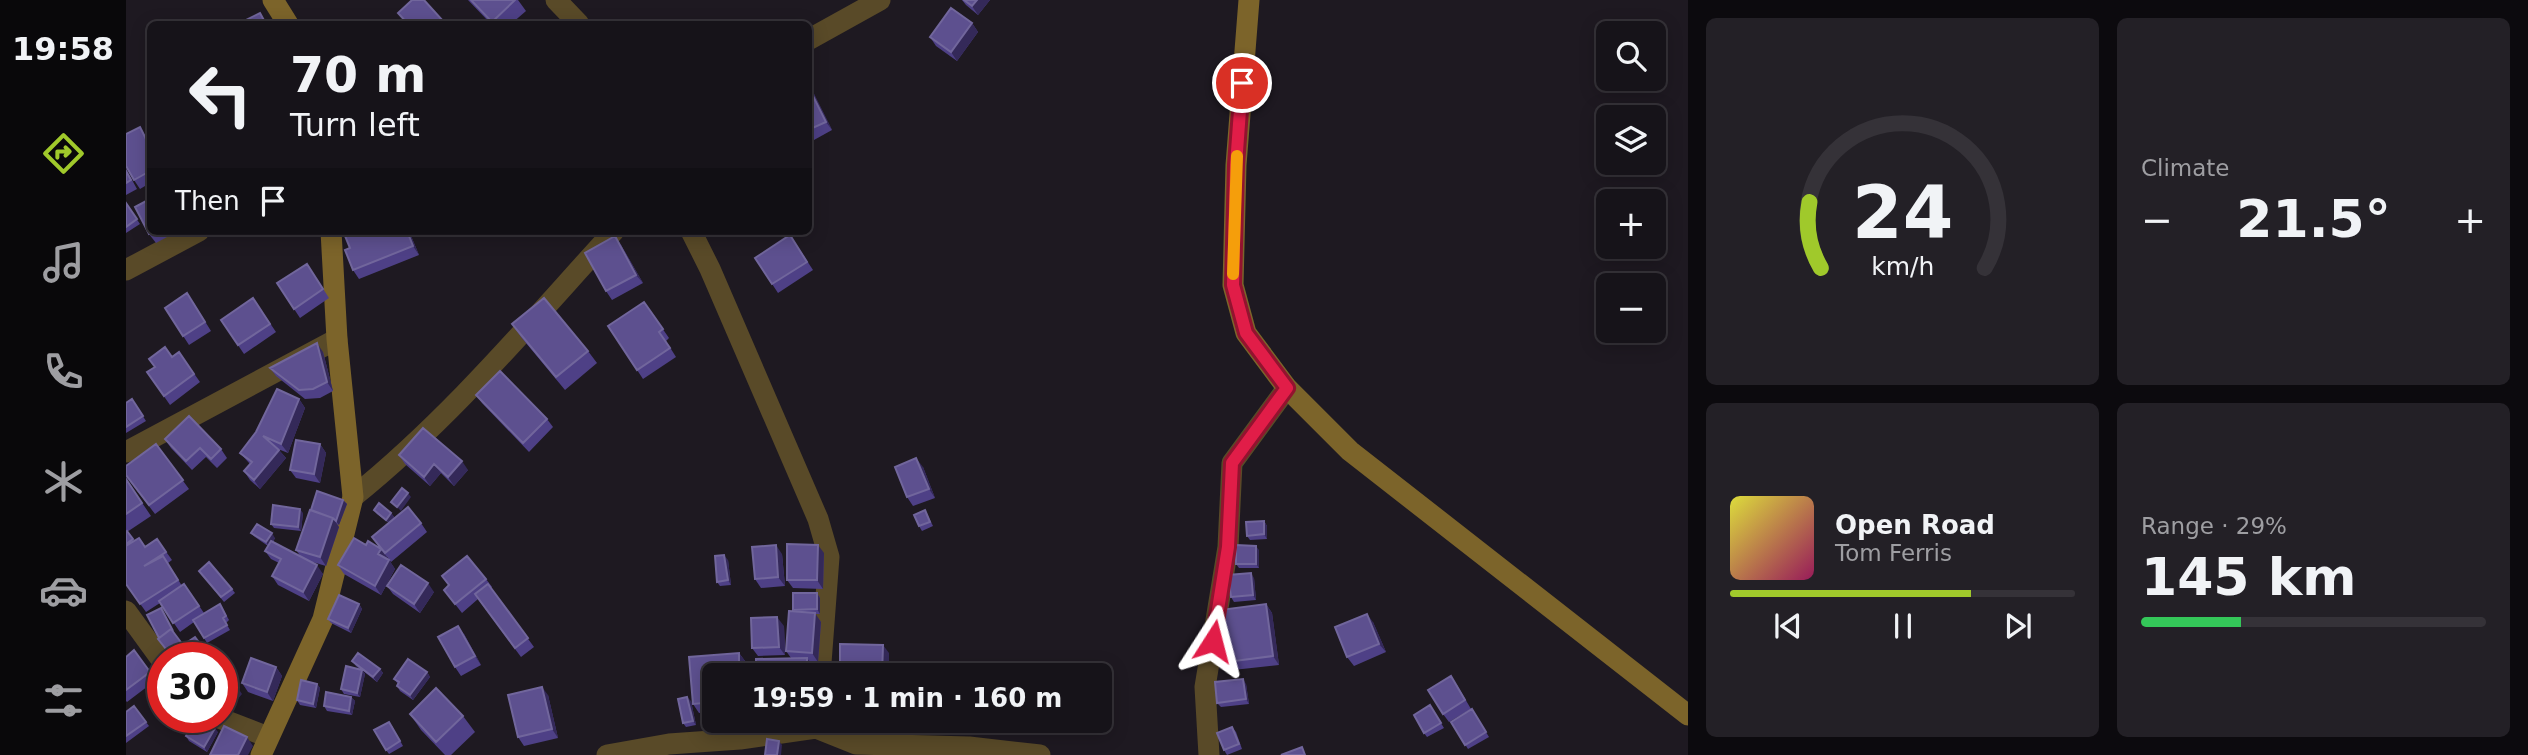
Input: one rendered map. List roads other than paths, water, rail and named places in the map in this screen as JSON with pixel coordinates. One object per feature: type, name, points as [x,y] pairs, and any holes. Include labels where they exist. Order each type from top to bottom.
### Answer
[{"type":"street","points":[[273,0],[286,21]]},
{"type":"street","points":[[555,0],[576,21]]},
{"type":"street","points":[[812,38],[880,0]]},
{"type":"street","points":[[1249,0],[1236,165],[1233,285],[1246,333],[1287,388],[1350,451],[1688,715]]},
{"type":"street","points":[[126,270],[192,235]]},
{"type":"street","points":[[238,730],[264,746],[323,619],[353,497],[337,339],[331,235]]},
{"type":"street","points":[[353,497],[388,469],[451,410],[610,235]]},
{"type":"street","points":[[693,235],[818,519],[830,557],[821,663]]},
{"type":"street","points":[[126,452],[337,339]]},
{"type":"street","points":[[1209,755],[1206,687],[1228,547],[1232,463],[1287,388]]},
{"type":"street","points":[[126,611],[148,642]]},
{"type":"street","points":[[607,755],[670,744],[739,747],[786,733]]},
{"type":"street","points":[[830,733],[855,750],[969,747],[1040,755]]}]
